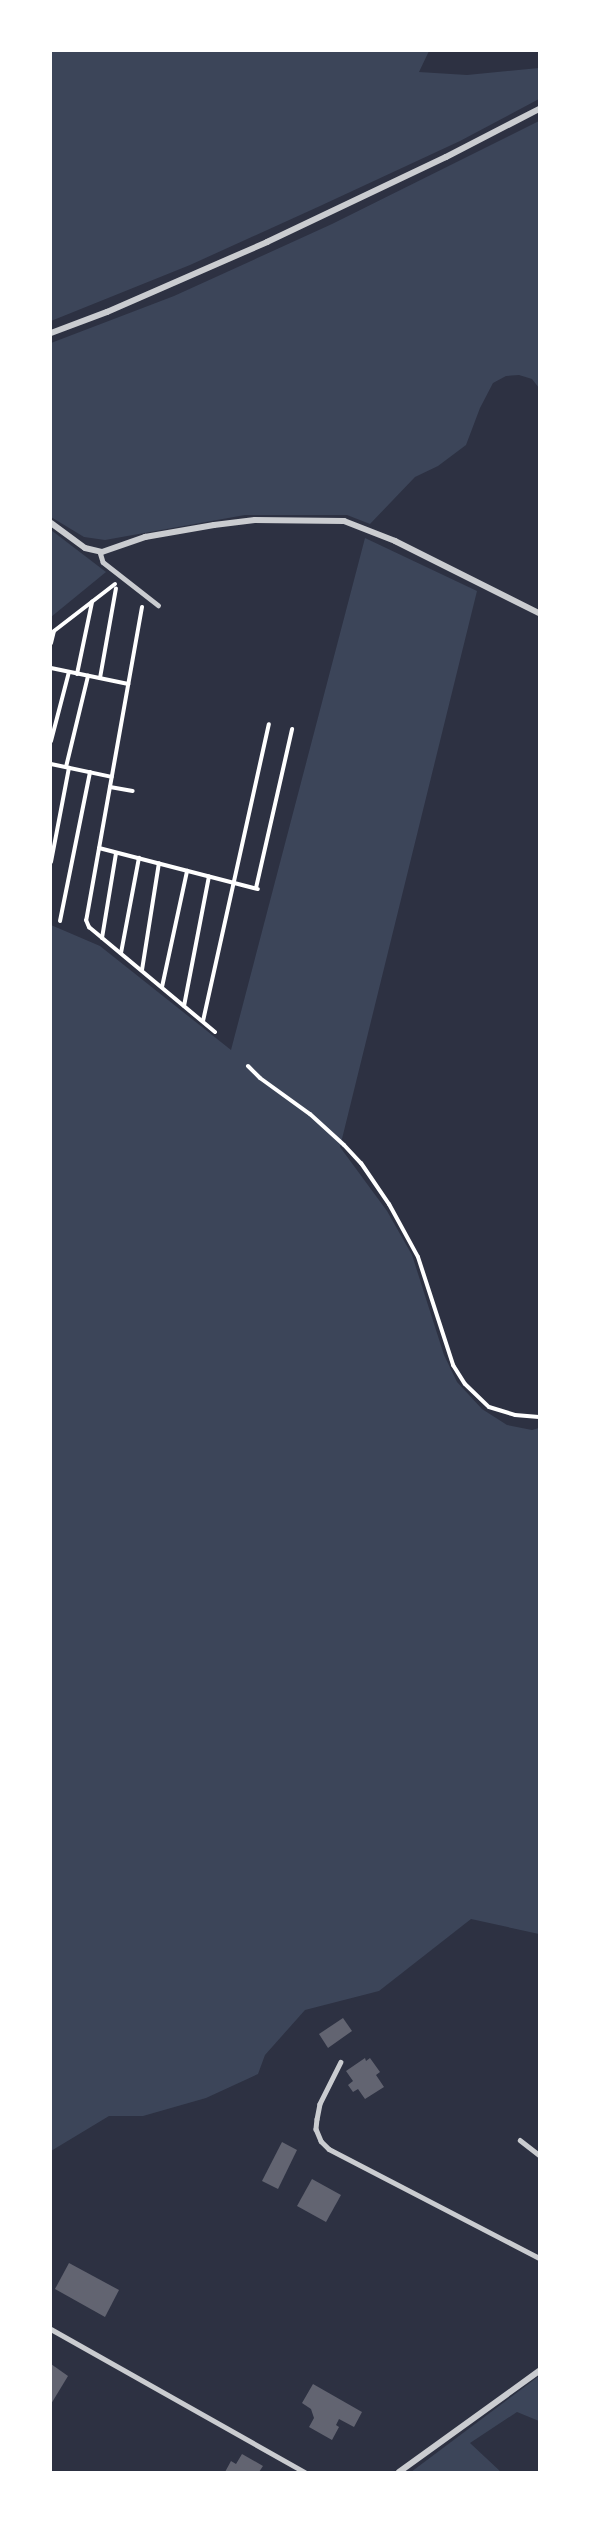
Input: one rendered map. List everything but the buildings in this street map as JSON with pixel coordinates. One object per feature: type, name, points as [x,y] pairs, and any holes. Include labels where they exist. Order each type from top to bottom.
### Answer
[{"type":"street","points":[[51,333],[107,312],[267,242],[436,162],[539,109]]},
{"type":"street","points":[[51,523],[85,548],[100,552],[145,537],[236,522],[344,521],[395,541],[539,613]]},
{"type":"street","points":[[399,2472],[539,2371]]},
{"type":"lane","points":[[100,552],[103,562],[158,604]]},
{"type":"lane","points":[[341,2062],[320,2104],[317,2119],[316,2129],[321,2140],[329,2149],[539,2258]]},
{"type":"lane","points":[[520,2140],[539,2155]]},
{"type":"lane","points":[[51,2329],[305,2472]]},
{"type":"path","points":[[51,643],[54,631],[123,578]]},
{"type":"path","points":[[100,678],[117,582]]},
{"type":"path","points":[[145,594],[86,920],[89,927],[215,1032]]},
{"type":"path","points":[[77,674],[92,602]]},
{"type":"path","points":[[51,668],[128,684]]},
{"type":"path","points":[[51,741],[69,672]]},
{"type":"path","points":[[51,862],[67,767],[88,676]]},
{"type":"path","points":[[203,1021],[232,882],[269,724]]},
{"type":"path","points":[[99,848],[257,889],[292,729]]},
{"type":"path","points":[[51,764],[112,777]]},
{"type":"path","points":[[60,921],[90,772]]},
{"type":"path","points":[[110,787],[133,791]]},
{"type":"path","points":[[102,938],[116,853]]},
{"type":"path","points":[[121,953],[139,858]]},
{"type":"path","points":[[142,970],[159,863]]},
{"type":"path","points":[[162,987],[187,870]]},
{"type":"path","points":[[184,1006],[209,876]]},
{"type":"path","points":[[248,1066],[267,1084],[310,1114],[344,1145],[361,1163],[389,1204],[418,1257],[453,1365],[465,1384],[489,1407],[515,1415],[539,1417]]},
{"type":"shaded area","points":[[51,51],[429,51],[419,72],[467,75],[539,68],[539,99],[460,141],[320,206],[190,265],[51,321]]},
{"type":"shaded area","points":[[539,121],[539,388],[532,379],[519,375],[506,376],[493,383],[480,408],[466,445],[438,466],[415,477],[370,524],[347,515],[245,515],[105,540],[84,537],[51,517],[51,343],[174,296],[332,224]]},
{"type":"shaded area","points":[[51,530],[106,572],[51,617]]},
{"type":"shaded area","points":[[365,538],[477,591],[340,1147],[387,1211],[412,1255],[444,1355],[457,1382],[482,1409],[507,1425],[532,1430],[539,1428],[539,1934],[471,1919],[379,1991],[305,2010],[265,2055],[258,2074],[206,2098],[143,2116],[109,2116],[51,2151],[51,925],[100,946],[231,1050]]},
{"type":"shaded area","points":[[539,2376],[539,2421],[517,2412],[470,2443],[501,2472],[411,2472]]}]
